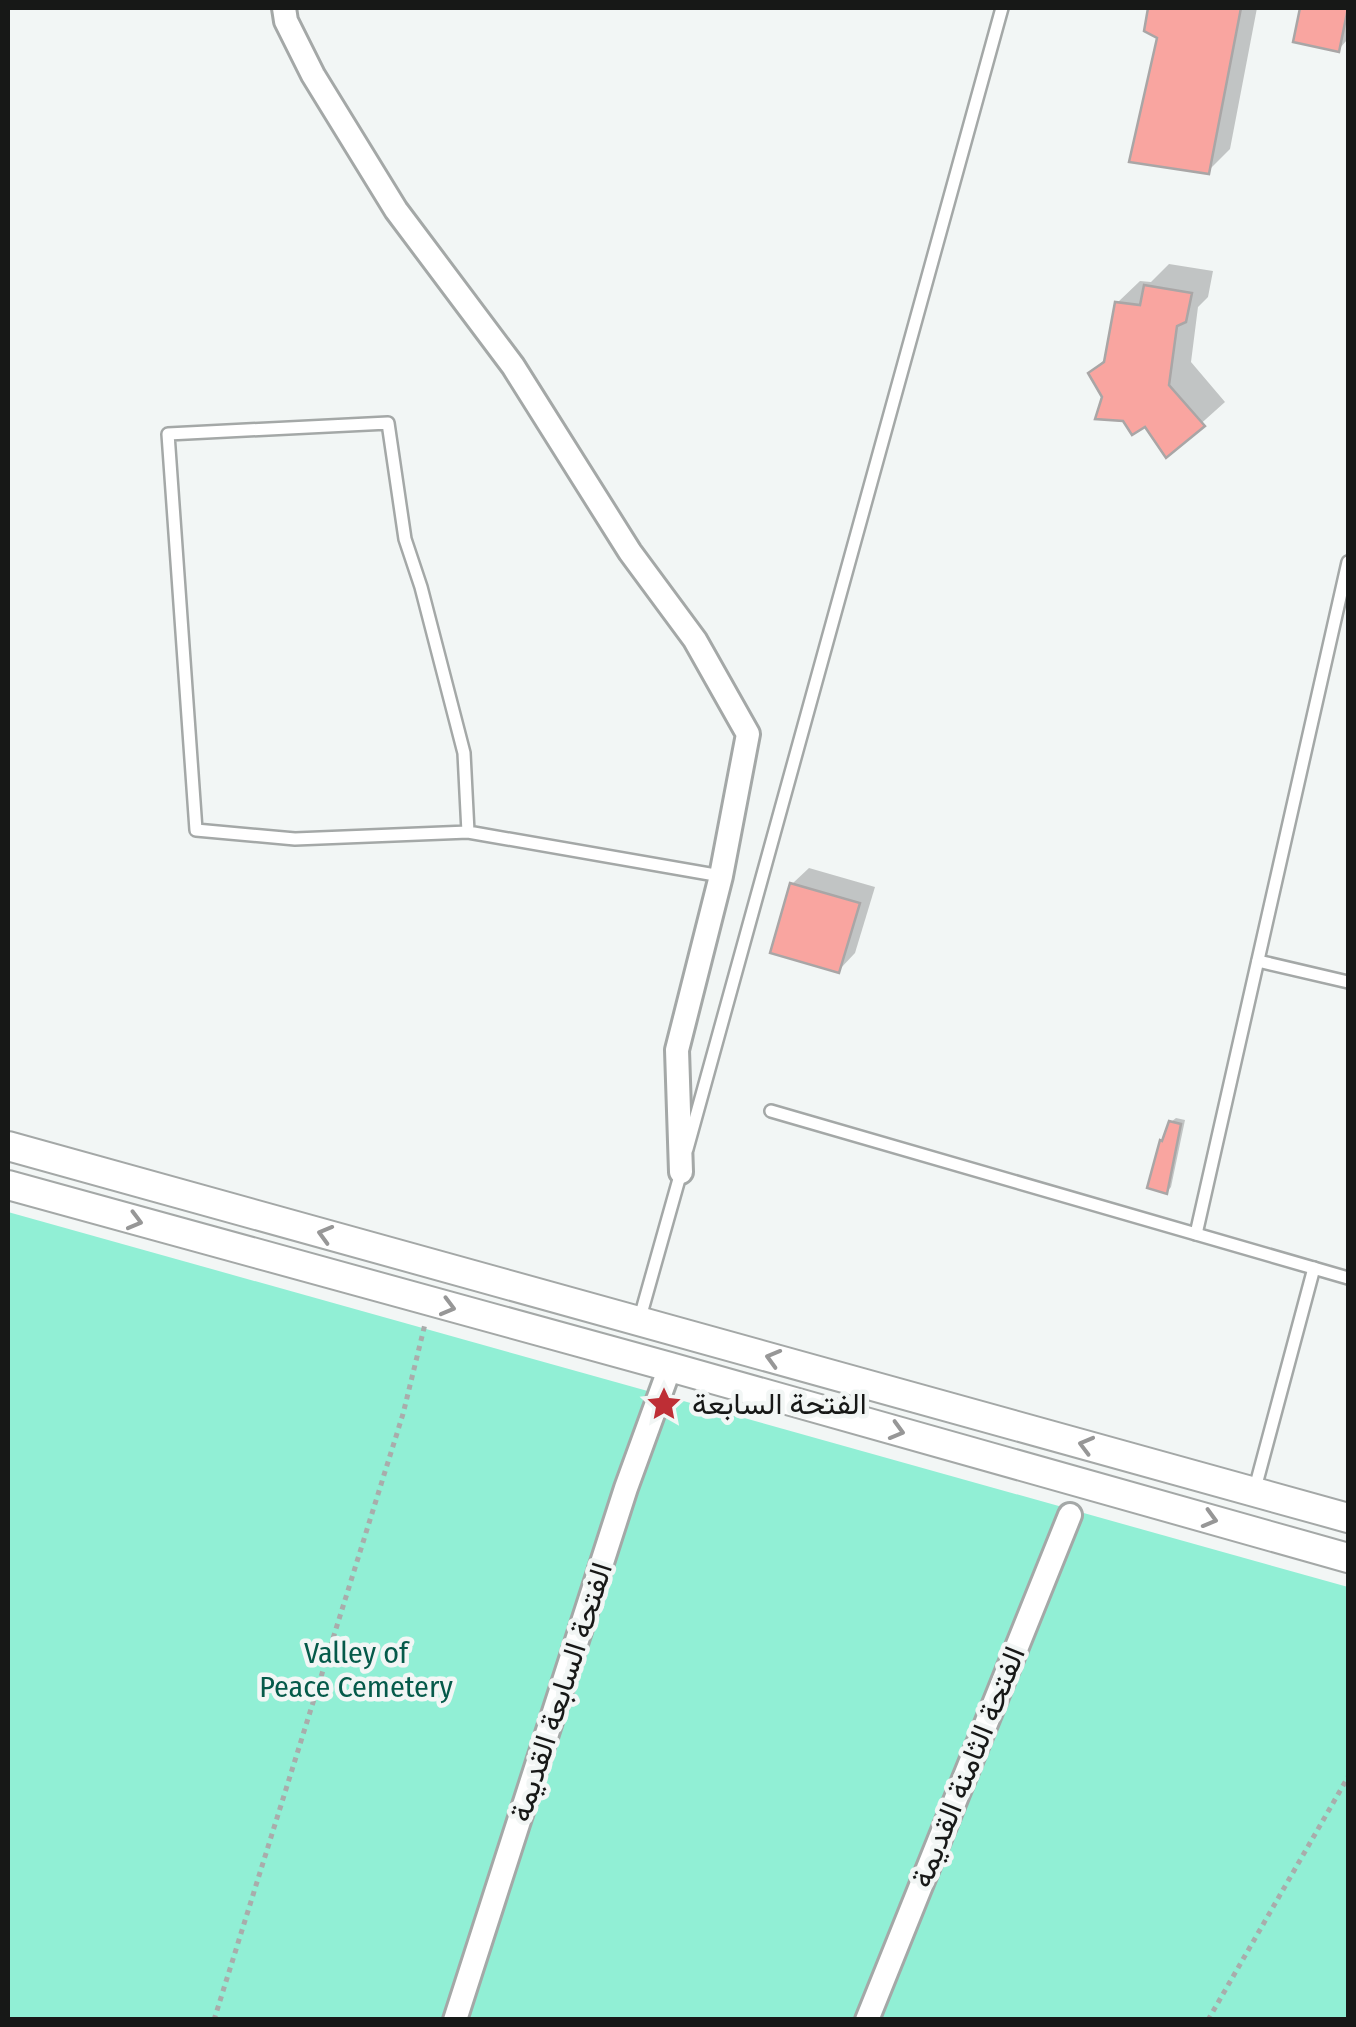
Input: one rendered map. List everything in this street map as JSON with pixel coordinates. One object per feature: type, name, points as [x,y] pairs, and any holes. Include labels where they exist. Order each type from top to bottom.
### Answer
[{"type":"street","points":[[284,8],[286,21],[313,75],[396,210],[513,366],[630,552],[695,640],[748,734],[721,876],[677,1050],[681,1172]]},
{"type":"street","points":[[14,1148],[1348,1518]]},
{"type":"street","points":[[8,1186],[16,1181],[24,1166],[14,1148]]},
{"type":"street","points":[[88,1208],[82,1192],[92,1169]]},
{"type":"street","points":[[8,1186],[1348,1558]]},
{"type":"street","name":"الفتحة السابعة القديمة","points":[[455,2020],[626,1488],[670,1367]]},
{"type":"street","name":"الفتحة الثامنة القديمة","points":[[868,2020],[1070,1515]]},
{"type":"lane","points":[[638,1322],[1002,8]]},
{"type":"lane","points":[[468,832],[464,753],[405,540],[388,423],[168,434],[196,830],[295,839],[468,832],[721,876]]},
{"type":"lane","points":[[1196,1234],[1348,562]]},
{"type":"lane","points":[[1258,961],[1348,982]]},
{"type":"lane","points":[[771,1111],[1348,1278]]},
{"type":"lane","points":[[1254,1492],[1314,1268]]},
{"type":"path","points":[[214,2020],[403,1414],[431,1303]]},
{"type":"path","points":[[1208,2020],[1348,1777]]},
{"type":"green space","name":"Valley of Peace Cemetery","points":[[8,1212],[1348,1587],[1348,2019],[8,2019]]},
{"type":"building","points":[[1148,8],[1241,8],[1209,174],[1129,162],[1157,38],[1144,31]]},
{"type":"building","points":[[1300,8],[1348,8],[1339,52],[1293,42]]},
{"type":"building","points":[[1144,285],[1192,293],[1186,322],[1177,326],[1169,385],[1205,426],[1166,458],[1145,427],[1132,435],[1123,421],[1095,419],[1102,397],[1088,373],[1104,362],[1115,302],[1140,305]]},
{"type":"building","points":[[790,883],[860,903],[839,973],[770,953]]},
{"type":"building","points":[[1169,1121],[1181,1124],[1167,1194],[1147,1188]]},
{"type":"place","name":"الفتحة السابعة","points":[[664,1404]]}]
